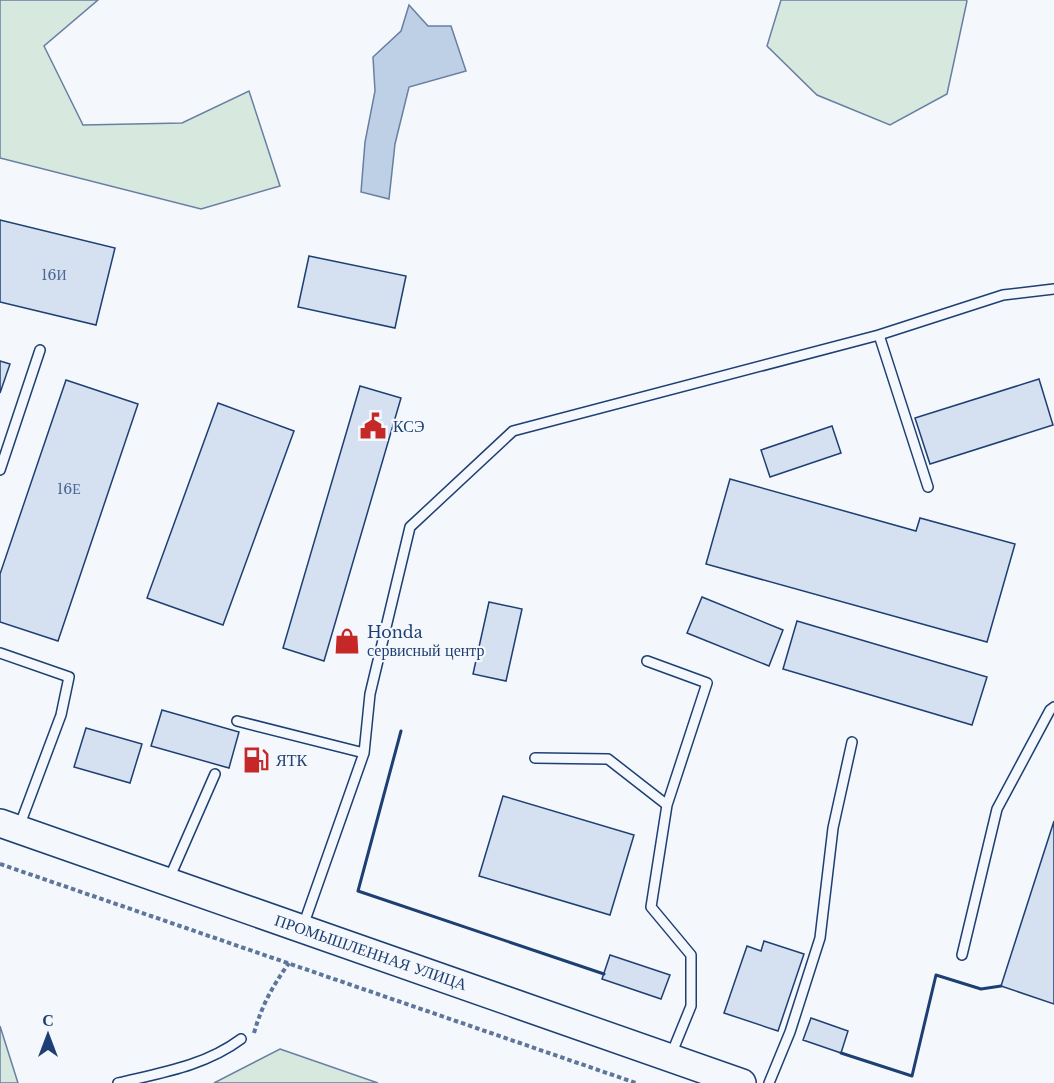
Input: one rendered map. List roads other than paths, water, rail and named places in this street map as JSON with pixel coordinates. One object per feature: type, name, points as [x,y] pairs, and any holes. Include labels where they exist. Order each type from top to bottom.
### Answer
[{"type":"street","name":"ПРОМЫШЛЕННАЯ УЛИЦА","points":[[9,826],[742,1083]]},
{"type":"lane","points":[[302,928],[364,753],[370,694],[410,527],[513,431],[879,335],[1003,295],[1054,289]]},
{"type":"lane","points":[[879,335],[928,487]]},
{"type":"lane","points":[[0,470],[40,350]]},
{"type":"lane","points":[[0,653],[69,678],[60,715],[9,826]]},
{"type":"lane","points":[[647,660],[707,683],[667,805],[651,907],[691,955],[691,1006],[670,1058]]},
{"type":"lane","points":[[962,955],[997,809],[1054,706]]},
{"type":"lane","points":[[237,721],[364,753]]},
{"type":"lane","points":[[770,1083],[790,1032],[820,938],[833,828],[852,742]]},
{"type":"lane","points":[[535,758],[608,759],[667,805]]},
{"type":"lane","points":[[168,881],[215,774]]},
{"type":"lane","points":[[118,1083],[198,1063],[227,1050],[241,1039]]},
{"type":"water","points":[[409,5],[428,26],[451,26],[466,71],[409,87],[395,144],[389,199],[361,192],[365,142],[375,91],[373,57],[401,31]]},
{"type":"place","name":"КСЭ","points":[[373,426]]},
{"type":"place","name":"Honda сервисный центр","points":[[347,641]]},
{"type":"place","name":"ЯТК","points":[[256,760]]}]
